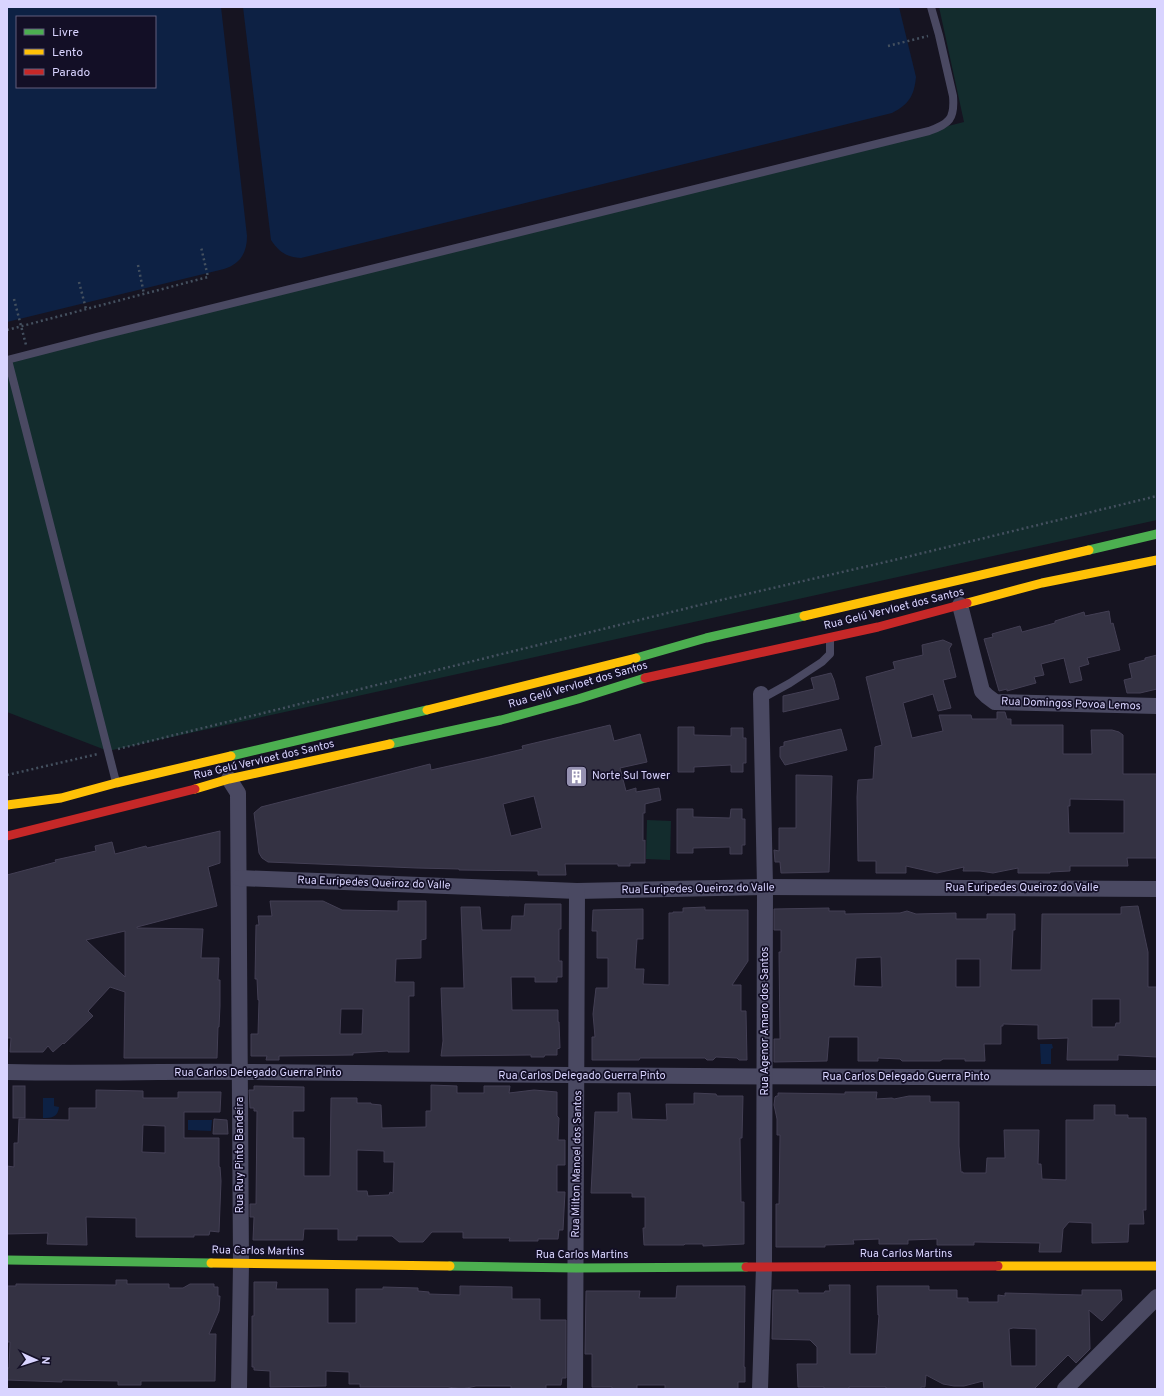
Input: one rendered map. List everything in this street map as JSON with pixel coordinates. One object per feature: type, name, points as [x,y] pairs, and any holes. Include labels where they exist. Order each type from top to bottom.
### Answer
[{"type":"main road","name":"Rua Gelú Vervloet dos Santos","points":[[7,805],[61,798],[116,783],[460,702],[649,655],[706,638],[1157,534]]},
{"type":"main road","name":"Rua Gelú Vervloet dos Santos","points":[[10,835],[188,791],[229,779],[501,720],[578,699],[655,675],[830,638],[1042,583],[1157,560]]},
{"type":"main road","name":"Rua Carlos Martins","points":[[7,1260],[576,1268],[764,1266],[1157,1266]]},
{"type":"street","name":"Rua Domingos Povoa Lemos","points":[[960,605],[982,691],[995,702],[1157,706]]},
{"type":"street","name":"Rua Agenor Amaro dos Santos","points":[[760,1389],[764,1266],[765,1076],[765,887],[761,697]]},
{"type":"street","name":"Rua Ruy Pinto Bandeira","points":[[229,779],[238,793],[241,1263],[239,1389]]},
{"type":"street","name":"Rua Euripedes Queiroz do Valle","points":[[239,878],[577,891],[765,887],[1157,889]]},
{"type":"street","name":"Rua Milton Manoel dos Santos","points":[[575,1389],[577,891]]},
{"type":"street","name":"Rua Carlos Delegado Guerra Pinto","points":[[7,1072],[240,1072],[577,1076],[1157,1078]]},
{"type":"street","points":[[1065,1389],[1157,1297]]},
{"type":"lane","points":[[116,783],[8,360],[943,127],[949,121],[954,110],[953,96],[931,7]]},
{"type":"lane","points":[[761,697],[790,683],[822,662],[830,654],[830,638]]},
{"type":"path","points":[[888,46],[939,35]]},
{"type":"path","points":[[7,330],[86,307],[208,277],[201,247]]},
{"type":"path","points":[[138,265],[144,293]]},
{"type":"path","points":[[79,282],[86,307]]},
{"type":"path","points":[[14,299],[28,355]]},
{"type":"path","points":[[7,775],[669,613],[1046,524],[1157,496]]},
{"type":"green space","points":[[939,7],[1157,7],[1157,520],[108,751],[7,712],[7,362],[964,122]]},
{"type":"green space","points":[[647,820],[671,821],[670,860],[646,859]]},
{"type":"water","points":[[7,7],[221,7],[247,236],[246,248],[242,257],[230,267],[7,322]]},
{"type":"water","points":[[243,7],[899,7],[916,77],[914,89],[910,99],[907,103],[892,113],[301,258],[283,253],[271,240]]},
{"type":"water","points":[[1040,1044],[1052,1044],[1051,1064],[1041,1064]]},
{"type":"water","points":[[43,1098],[54,1098],[54,1106],[59,1107],[56,1115],[49,1118],[43,1118]]},
{"type":"water","points":[[188,1120],[212,1120],[211,1131],[188,1130]]},
{"type":"building","points":[[1109,611],[1111,624],[1113,623],[1120,650],[1087,658],[1089,664],[1079,667],[1082,680],[1070,683],[1064,658],[1041,664],[1044,675],[1034,677],[1036,683],[1007,691],[1007,689],[999,691],[984,639],[993,637],[992,634],[1020,626],[1022,632],[1055,623],[1055,621],[1084,612],[1085,616]]},
{"type":"building","points":[[943,640],[952,644],[949,649],[956,677],[943,680],[951,708],[938,711],[933,694],[903,703],[912,738],[943,731],[939,715],[971,715],[972,719],[997,719],[997,712],[1005,712],[1007,719],[1011,719],[1011,725],[1063,725],[1063,754],[1092,754],[1091,730],[1112,730],[1119,732],[1123,735],[1123,774],[1157,774],[1157,858],[1127,858],[1128,866],[1070,866],[1070,871],[1050,873],[1018,873],[1018,868],[993,873],[963,871],[964,867],[937,873],[906,866],[906,873],[876,873],[876,861],[858,861],[858,780],[873,779],[875,747],[882,745],[866,677],[895,669],[893,662],[923,655],[922,645]],"holes":[[[1070,799],[1124,800],[1124,833],[1069,833],[1068,806],[1070,806]]]},
{"type":"building","points":[[1157,655],[1157,689],[1140,693],[1127,693],[1124,680],[1132,678],[1129,664]]},
{"type":"building","points":[[831,673],[839,699],[783,712],[783,696],[814,689],[811,678]]},
{"type":"building","points":[[610,725],[614,741],[640,734],[647,762],[620,768],[626,791],[636,788],[636,792],[659,788],[661,800],[645,804],[645,813],[643,813],[645,863],[630,863],[630,866],[618,866],[618,864],[565,864],[566,875],[538,875],[538,871],[459,870],[268,862],[262,858],[259,853],[254,813],[261,807],[430,764],[431,770],[523,749],[522,746]],"holes":[[[534,796],[542,828],[511,836],[503,804]]]},
{"type":"building","points":[[678,727],[694,727],[694,735],[731,736],[731,728],[743,728],[743,738],[746,738],[746,763],[743,763],[743,772],[731,772],[731,765],[694,767],[694,772],[678,772]]},
{"type":"building","points":[[841,729],[847,750],[785,765],[780,757],[780,747],[784,746],[784,742]]},
{"type":"building","points":[[796,775],[832,776],[829,872],[781,873],[780,862],[775,862],[774,850],[779,851],[779,828],[796,828]]},
{"type":"building","points":[[677,809],[693,809],[693,817],[730,818],[731,809],[742,809],[742,819],[745,819],[745,845],[742,845],[742,854],[730,854],[730,847],[693,848],[693,853],[677,853]]},
{"type":"building","points":[[220,831],[220,863],[208,867],[217,906],[137,927],[203,929],[201,958],[219,958],[218,980],[220,980],[220,1006],[217,1058],[124,1058],[125,992],[110,987],[88,1011],[93,1016],[64,1044],[63,1043],[53,1052],[48,1046],[43,1052],[10,1052],[11,1038],[7,1038],[7,875],[56,862],[55,860],[96,851],[95,846],[112,842],[115,854],[146,846],[147,848]],"holes":[[[125,931],[125,977],[86,940]]]},
{"type":"building","points":[[270,901],[323,901],[342,910],[398,911],[398,901],[426,901],[426,939],[421,940],[421,958],[396,959],[395,982],[414,982],[414,996],[409,996],[409,1052],[388,1051],[353,1053],[353,1055],[279,1056],[279,1060],[266,1060],[267,1056],[251,1056],[251,1034],[258,1034],[259,1000],[257,979],[255,979],[256,925],[259,925],[258,916],[272,916]],"holes":[[[341,1009],[363,1009],[362,1034],[340,1034]]]},
{"type":"building","points":[[525,904],[561,904],[559,961],[562,961],[562,977],[557,977],[557,982],[535,982],[535,977],[511,977],[512,1010],[558,1010],[560,1048],[557,1049],[557,1055],[545,1055],[544,1057],[531,1057],[531,1055],[441,1056],[443,1041],[441,988],[464,988],[461,907],[480,907],[482,930],[511,930],[512,916],[524,916]]},
{"type":"building","points":[[1138,906],[1148,952],[1148,987],[1157,987],[1157,1057],[1118,1055],[1118,1060],[1067,1060],[1068,1038],[1038,1039],[1038,1025],[1003,1024],[1003,1026],[1001,1026],[1001,1044],[984,1044],[985,1061],[943,1059],[940,1061],[902,1061],[900,1059],[878,1058],[878,1061],[858,1061],[858,1037],[829,1037],[827,1061],[774,1062],[774,1039],[780,1039],[779,952],[781,952],[781,930],[774,930],[774,909],[829,908],[829,911],[845,911],[845,914],[900,913],[907,911],[916,914],[956,913],[956,919],[987,919],[987,914],[1015,914],[1011,970],[1041,970],[1042,914],[1121,914],[1121,907]],"holes":[[[881,957],[882,987],[854,986],[856,958]],[[956,959],[980,959],[980,987],[956,987]],[[1092,999],[1120,999],[1120,1023],[1116,1023],[1115,1027],[1092,1027]]]},
{"type":"building","points":[[705,907],[705,910],[748,910],[748,961],[732,985],[741,985],[741,1011],[746,1011],[747,1060],[716,1057],[713,1060],[707,1060],[705,1058],[640,1058],[639,1060],[592,1060],[592,1037],[595,1037],[593,1014],[596,988],[608,988],[608,958],[597,958],[597,931],[592,931],[593,910],[643,909],[643,939],[637,939],[635,969],[644,969],[643,984],[669,985],[669,913],[683,912],[683,908]]},
{"type":"building","points":[[431,1085],[457,1086],[457,1093],[484,1093],[484,1086],[510,1086],[509,1093],[534,1090],[557,1092],[557,1116],[559,1118],[558,1140],[565,1140],[565,1165],[557,1165],[557,1192],[565,1192],[563,1230],[559,1230],[558,1239],[509,1241],[510,1238],[463,1238],[463,1232],[432,1232],[423,1242],[399,1242],[392,1236],[357,1236],[357,1240],[338,1240],[338,1229],[304,1229],[303,1240],[253,1240],[254,1217],[250,1217],[250,1204],[256,1204],[257,1111],[254,1111],[254,1108],[250,1108],[249,1090],[254,1090],[254,1086],[304,1087],[304,1111],[293,1111],[293,1138],[304,1138],[304,1176],[330,1176],[331,1098],[357,1098],[357,1103],[381,1105],[382,1128],[426,1127],[426,1111],[431,1111]],"holes":[[[357,1150],[384,1151],[384,1162],[394,1162],[393,1193],[390,1192],[389,1195],[368,1196],[367,1191],[357,1191]]]},
{"type":"building","points":[[13,1086],[25,1086],[25,1118],[13,1118]]},
{"type":"building","points":[[96,1090],[143,1091],[143,1098],[178,1098],[178,1092],[221,1092],[220,1112],[184,1112],[184,1138],[219,1138],[219,1167],[221,1181],[219,1232],[210,1231],[209,1235],[194,1235],[194,1237],[136,1237],[136,1218],[86,1217],[87,1245],[47,1244],[48,1233],[7,1234],[7,1166],[14,1167],[14,1143],[18,1143],[19,1119],[69,1120],[69,1108],[96,1108]],"holes":[[[143,1125],[165,1126],[165,1153],[142,1152]]]},
{"type":"building","points":[[845,1092],[877,1092],[876,1099],[930,1096],[930,1102],[959,1102],[959,1146],[961,1172],[963,1173],[986,1173],[987,1158],[1005,1158],[1004,1130],[1039,1130],[1038,1164],[1041,1164],[1042,1179],[1066,1180],[1066,1120],[1094,1120],[1094,1105],[1115,1105],[1115,1115],[1128,1115],[1128,1118],[1146,1118],[1146,1210],[1143,1210],[1144,1224],[1129,1224],[1128,1242],[1092,1243],[1092,1223],[1069,1222],[1063,1229],[1061,1252],[1039,1252],[1040,1243],[974,1242],[974,1245],[937,1245],[937,1239],[908,1240],[908,1244],[879,1244],[879,1239],[853,1240],[854,1244],[825,1245],[825,1247],[776,1247],[776,1204],[779,1204],[780,1135],[777,1135],[777,1119],[774,1105],[775,1097],[778,1096],[778,1093],[845,1094]]},
{"type":"building","points":[[618,1093],[630,1093],[632,1119],[667,1120],[666,1104],[694,1104],[694,1093],[716,1094],[717,1096],[743,1096],[742,1138],[740,1138],[741,1202],[744,1202],[744,1244],[703,1246],[703,1244],[644,1245],[643,1228],[645,1228],[645,1197],[632,1197],[632,1193],[591,1193],[595,1112],[618,1112]]},
{"type":"building","points":[[214,1119],[227,1120],[228,1134],[213,1134]]},
{"type":"building","points":[[116,1280],[127,1280],[127,1284],[169,1284],[169,1288],[183,1288],[190,1284],[214,1284],[214,1287],[218,1287],[218,1296],[220,1296],[219,1311],[209,1334],[216,1334],[215,1381],[141,1381],[141,1385],[118,1385],[118,1381],[62,1380],[62,1382],[7,1380],[10,1342],[7,1342],[7,1286],[16,1286],[16,1284],[116,1285]]},
{"type":"building","points":[[254,1282],[277,1282],[276,1289],[328,1289],[328,1323],[356,1323],[356,1289],[383,1289],[383,1287],[418,1288],[418,1291],[429,1292],[429,1294],[460,1295],[460,1286],[512,1287],[512,1299],[540,1299],[540,1320],[566,1320],[566,1378],[562,1378],[561,1385],[546,1385],[546,1389],[511,1389],[511,1386],[476,1386],[462,1389],[448,1387],[360,1387],[360,1384],[349,1384],[349,1372],[326,1371],[326,1386],[270,1387],[270,1371],[254,1370],[254,1367],[252,1367]]},
{"type":"building","points":[[829,1285],[850,1285],[850,1354],[876,1354],[879,1315],[877,1286],[929,1286],[929,1290],[957,1290],[957,1298],[968,1298],[968,1302],[998,1302],[998,1295],[1005,1296],[1005,1293],[1082,1295],[1082,1290],[1121,1290],[1122,1300],[1102,1321],[1089,1310],[1090,1349],[1076,1363],[1068,1355],[1034,1389],[984,1389],[983,1381],[964,1386],[954,1386],[943,1384],[926,1375],[925,1387],[921,1387],[921,1389],[849,1387],[849,1389],[824,1389],[824,1387],[798,1387],[797,1364],[817,1364],[817,1347],[810,1340],[772,1339],[773,1290],[798,1290],[798,1293],[824,1293],[825,1291],[830,1291]],"holes":[[[1009,1329],[1036,1329],[1036,1366],[1011,1366]]]},
{"type":"building","points":[[677,1286],[745,1286],[745,1382],[738,1382],[738,1389],[665,1389],[665,1385],[637,1385],[637,1389],[592,1387],[592,1354],[585,1354],[586,1291],[640,1291],[639,1298],[676,1298]]},
{"type":"traffic: fast","points":[[1089,550],[1157,534]]},
{"type":"traffic: fast","points":[[636,658],[706,638],[804,616]]},
{"type":"traffic: fast","points":[[390,744],[501,720],[578,699],[645,678]]},
{"type":"traffic: fast","points":[[231,756],[427,710]]},
{"type":"traffic: fast","points":[[7,1260],[211,1263]]},
{"type":"traffic: fast","points":[[450,1266],[576,1268],[746,1267]]},
{"type":"traffic: slow","points":[[804,616],[1089,550]]},
{"type":"traffic: slow","points":[[967,603],[1042,583],[1157,560]]},
{"type":"traffic: slow","points":[[427,710],[636,658]]},
{"type":"traffic: slow","points":[[195,789],[229,779],[390,744]]},
{"type":"traffic: slow","points":[[7,805],[61,798],[116,783],[231,756]]},
{"type":"traffic: slow","points":[[211,1263],[450,1266]]},
{"type":"traffic: slow","points":[[998,1266],[1157,1266]]},
{"type":"traffic: jam","points":[[645,678],[878,627],[967,603]]},
{"type":"traffic: jam","points":[[7,836],[195,789]]},
{"type":"traffic: jam","points":[[746,1267],[998,1266]]},
{"type":"place","name":"Norte Sul Tower","points":[[576,776]]}]
